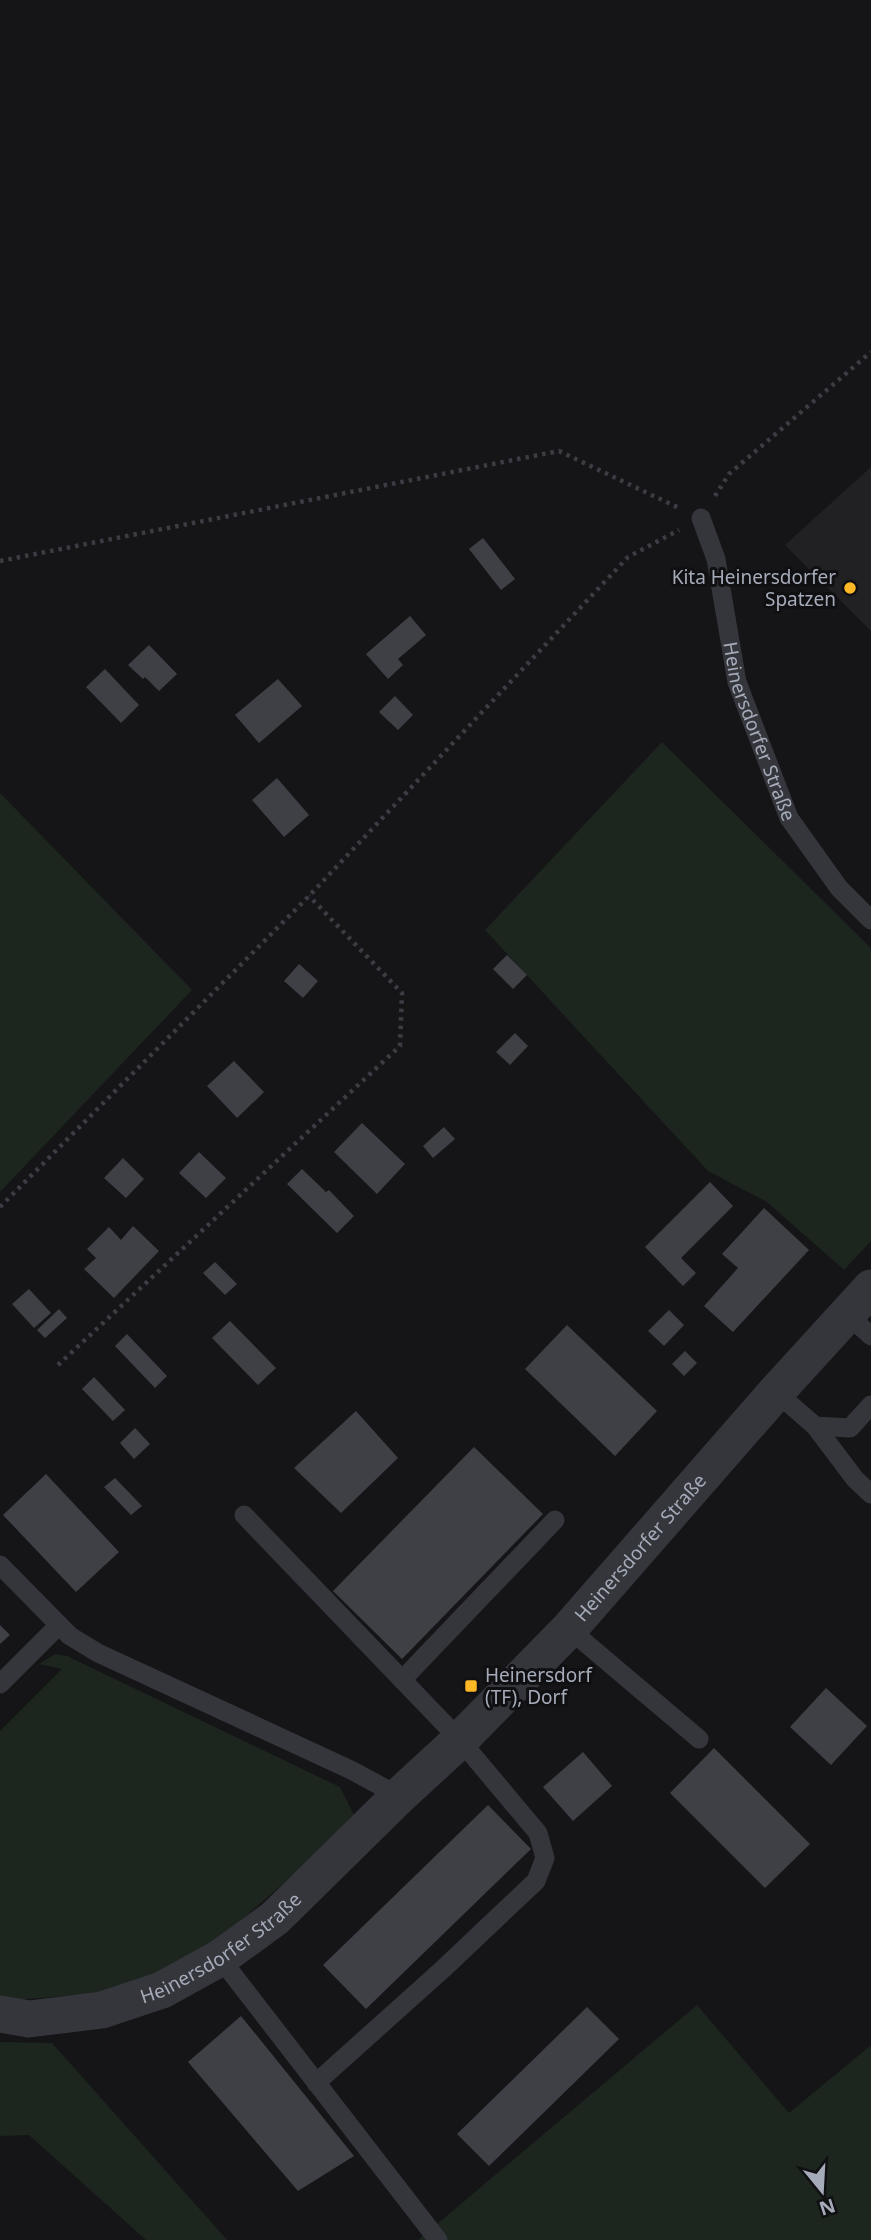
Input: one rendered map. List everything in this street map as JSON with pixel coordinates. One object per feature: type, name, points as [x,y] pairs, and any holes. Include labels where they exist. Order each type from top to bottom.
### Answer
[{"type":"street","name":"Heinersdorfer Straße","points":[[0,2014],[29,2019],[102,2010],[162,1990],[220,1958],[275,1918],[460,1740],[569,1629],[776,1392],[863,1313]]},
{"type":"lane","name":"Heinersdorfer Straße","points":[[701,518],[716,559],[737,682],[789,818],[839,888],[871,920]]},
{"type":"lane","points":[[776,1392],[815,1426],[855,1479],[871,1494]]},
{"type":"lane","points":[[815,1426],[850,1428],[871,1405]]},
{"type":"lane","points":[[244,1515],[460,1740],[538,1833],[545,1858],[536,1881],[316,2083]]},
{"type":"lane","points":[[402,1681],[555,1520]]},
{"type":"lane","points":[[0,1565],[70,1636],[98,1653],[351,1770],[399,1796]]},
{"type":"lane","points":[[0,1684],[59,1625]]},
{"type":"lane","points":[[569,1629],[699,1739]]},
{"type":"lane","points":[[220,1958],[438,2240]]},
{"type":"path","points":[[0,1207],[309,896],[628,557],[701,518],[729,474],[871,352]]},
{"type":"path","points":[[0,561],[559,451],[701,518]]},
{"type":"path","points":[[58,1365],[400,1046],[402,993],[309,896]]},
{"type":"shaded area","name":"Kita Heinersdorfer Spatzen","points":[[871,467],[871,631],[785,545]]},
{"type":"shaded area","points":[[662,742],[871,948],[871,1241],[844,1270],[767,1202],[708,1171],[485,930]]},
{"type":"shaded area","points":[[0,793],[192,990],[0,1192]]},
{"type":"shaded area","points":[[55,1654],[67,1656],[340,1787],[356,1819],[203,1954],[116,1992],[14,2000],[0,1996],[0,1731],[62,1669],[39,1664]]},
{"type":"shaded area","points":[[697,2005],[789,2113],[871,2045],[871,2240],[418,2240]]},
{"type":"shaded area","points":[[0,2042],[52,2043],[227,2240],[146,2240],[29,2135],[0,2136]]},
{"type":"building","points":[[483,538],[515,579],[501,590],[469,549]]},
{"type":"building","points":[[410,616],[426,635],[398,659],[403,665],[388,679],[366,654]]},
{"type":"building","points":[[149,645],[177,674],[159,691],[128,665]]},
{"type":"building","points":[[105,669],[139,705],[121,723],[86,687]]},
{"type":"building","points":[[278,679],[302,706],[259,743],[235,715]]},
{"type":"building","points":[[395,696],[413,715],[398,730],[379,712]]},
{"type":"building","points":[[277,778],[309,815],[284,837],[252,800]]},
{"type":"building","points":[[507,955],[527,975],[513,989],[493,969]]},
{"type":"building","points":[[299,964],[318,981],[303,998],[284,981]]},
{"type":"building","points":[[515,1033],[528,1046],[510,1065],[496,1052]]},
{"type":"building","points":[[234,1061],[264,1092],[237,1118],[207,1086]]},
{"type":"building","points":[[362,1123],[405,1164],[377,1194],[334,1152]]},
{"type":"building","points":[[444,1127],[455,1139],[433,1158],[423,1146]]},
{"type":"building","points":[[199,1152],[226,1178],[206,1198],[179,1173]]},
{"type":"building","points":[[123,1158],[144,1179],[126,1198],[104,1178]]},
{"type":"building","points":[[302,1169],[326,1192],[329,1190],[354,1216],[337,1233],[287,1184]]},
{"type":"building","points":[[710,1182],[733,1206],[681,1258],[696,1273],[683,1286],[645,1247]]},
{"type":"building","points":[[764,1208],[809,1250],[733,1332],[704,1306],[738,1268],[722,1254]]},
{"type":"building","points":[[133,1226],[159,1251],[114,1298],[84,1269],[96,1258],[87,1249],[109,1227],[121,1240]]},
{"type":"building","points":[[215,1262],[237,1284],[225,1295],[203,1273]]},
{"type":"building","points":[[29,1289],[51,1313],[34,1328],[12,1304]]},
{"type":"building","points":[[59,1309],[67,1318],[45,1338],[37,1330]]},
{"type":"building","points":[[669,1310],[684,1325],[664,1346],[648,1331]]},
{"type":"building","points":[[230,1321],[276,1368],[258,1385],[212,1338]]},
{"type":"building","points":[[567,1325],[657,1411],[615,1456],[525,1369]]},
{"type":"building","points":[[127,1334],[167,1376],[155,1388],[115,1346]]},
{"type":"building","points":[[685,1351],[697,1363],[684,1376],[672,1364]]},
{"type":"building","points":[[94,1377],[125,1410],[113,1421],[82,1389]]},
{"type":"building","points":[[356,1411],[398,1458],[341,1513],[294,1468]]},
{"type":"building","points":[[135,1428],[150,1444],[134,1459],[120,1443]]},
{"type":"building","points":[[474,1447],[543,1514],[402,1659],[333,1591]]},
{"type":"building","points":[[46,1474],[119,1552],[76,1592],[3,1515]]},
{"type":"building","points":[[115,1478],[142,1506],[131,1515],[104,1487]]},
{"type":"building","points":[[0,1625],[10,1635],[0,1644]]},
{"type":"building","points":[[826,1688],[867,1726],[831,1765],[790,1727]]},
{"type":"building","points":[[714,1748],[810,1844],[765,1888],[670,1793]]},
{"type":"building","points":[[583,1752],[612,1786],[573,1821],[543,1787]]},
{"type":"building","points":[[488,1805],[531,1849],[366,2009],[323,1965]]},
{"type":"building","points":[[587,2007],[619,2039],[489,2166],[457,2134]]},
{"type":"building","points":[[241,2016],[354,2156],[298,2191],[188,2062]]},
{"type":"place","name":"Kita Heinersdorfer Spatzen","points":[[850,588]]},
{"type":"place","name":"Heinersdorf (TF), Dorf","points":[[471,1686]]}]
